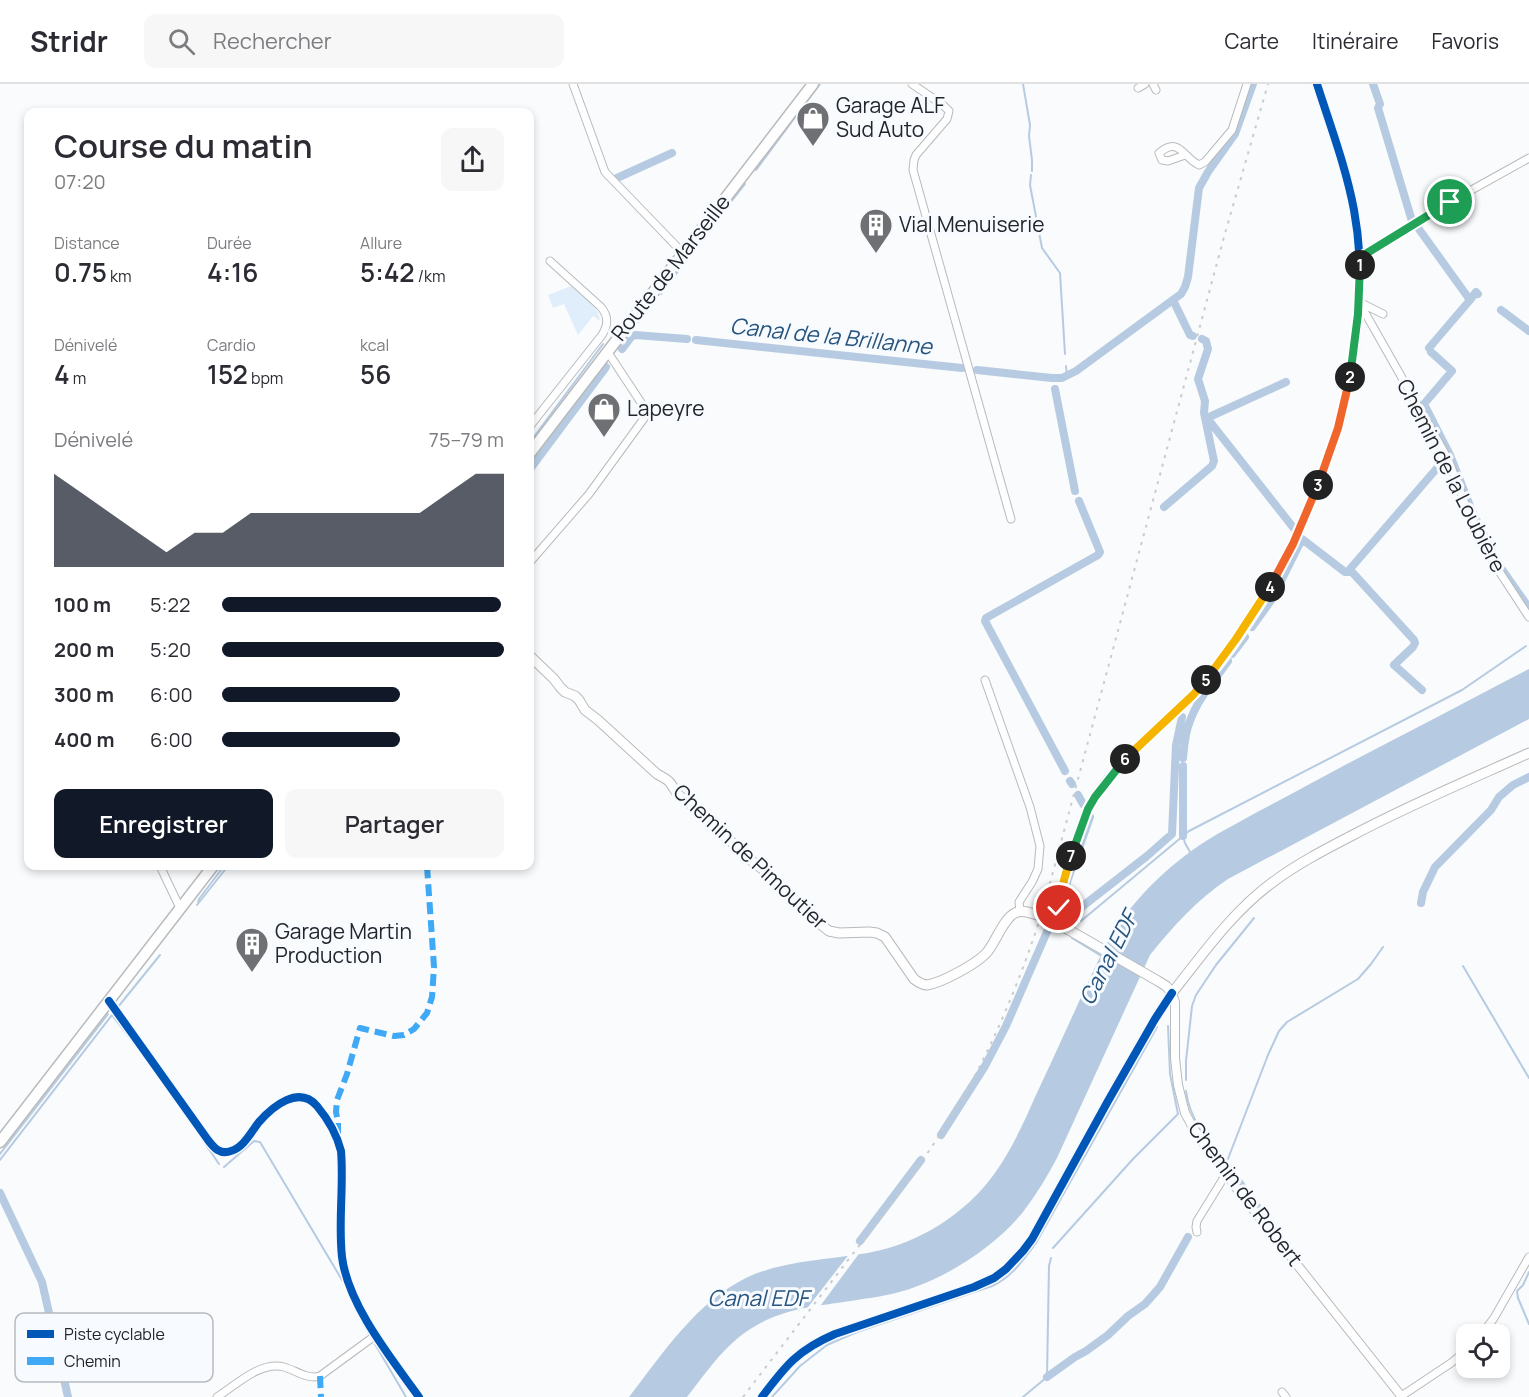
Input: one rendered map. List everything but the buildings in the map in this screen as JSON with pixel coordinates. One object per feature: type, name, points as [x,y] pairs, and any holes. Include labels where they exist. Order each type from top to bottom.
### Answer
[{"type":"main road","name":"Route de Marseille","points":[[534,448],[813,84]]},
{"type":"main road","name":"Chemin de Pimoutier","points":[[534,660],[560,687],[579,700],[585,710],[671,784],[681,798],[768,873],[820,924],[833,932],[881,934],[919,983],[928,985],[963,970],[981,959],[989,951],[1010,917],[1020,911]]},
{"type":"main road","points":[[1063,918],[1065,928],[1158,981],[1172,993],[1229,922],[1271,883],[1307,860],[1399,811],[1529,753]]},
{"type":"main road","points":[[0,1142],[210,870]]},
{"type":"main road","points":[[1020,911],[1063,918]]},
{"type":"main road","points":[[1063,918],[1068,926],[1081,937]]},
{"type":"street","points":[[573,84],[605,172],[683,253]]},
{"type":"street","points":[[912,84],[949,111],[947,119],[916,155],[913,170],[1011,519]]},
{"type":"street","points":[[1185,155],[1166,161],[1162,160],[1159,154],[1174,146],[1180,148],[1195,164],[1199,165],[1207,161],[1232,130],[1247,84]]},
{"type":"street","points":[[1063,918],[1059,908],[1068,863],[1088,809],[1113,773],[1134,749],[1203,684],[1266,596],[1288,555],[1324,470],[1338,428],[1353,361],[1359,302],[1359,258],[1350,194],[1317,84]]},
{"type":"street","points":[[1359,258],[1450,202],[1529,158]]},
{"type":"street","points":[[534,421],[602,335],[607,324],[601,307],[550,261]]},
{"type":"street","points":[[1359,302],[1383,314]]},
{"type":"street","name":"Chemin de la Loubière","points":[[1359,302],[1448,459],[1472,519],[1495,565],[1529,617]]},
{"type":"street","points":[[534,557],[589,494],[645,417],[642,404],[607,351]]},
{"type":"street","points":[[985,680],[1027,797],[1040,846],[1038,868],[1031,885],[1019,902],[1020,911]]},
{"type":"street","points":[[162,870],[180,908]]},
{"type":"street","points":[[762,1397],[790,1362],[818,1342],[835,1334],[974,1287],[994,1278],[1012,1263],[1037,1230],[1108,1101],[1172,993]]},
{"type":"street","name":"Chemin de Robert","points":[[1172,993],[1175,1002],[1176,1072],[1181,1099],[1192,1126],[1226,1174],[1401,1397]]},
{"type":"street","points":[[109,1001],[207,1140],[218,1151],[227,1152],[238,1148],[263,1118],[288,1099],[298,1096],[305,1097],[319,1109],[336,1136],[341,1151],[341,1248],[348,1284],[376,1335],[419,1397]]},
{"type":"street","points":[[1154,1021],[1167,1015],[1175,1020]]},
{"type":"street","points":[[1197,1232],[1197,1221],[1226,1174]]},
{"type":"street","points":[[1489,1324],[1529,1257]]},
{"type":"street","points":[[217,1397],[260,1369],[269,1367],[284,1367],[312,1377],[320,1377],[376,1335]]},
{"type":"street","points":[[1401,1397],[1456,1358]]},
{"type":"shaded area","points":[[571,286],[593,305],[600,321],[593,316],[578,335],[564,304],[553,308],[548,295]]},
{"type":"water","name":"Canal EDF","points":[[1529,669],[1529,719],[1228,879],[1196,904],[1177,923],[1150,955],[1057,1158],[1045,1179],[1023,1212],[988,1246],[945,1274],[908,1289],[803,1308],[765,1321],[733,1342],[687,1397],[629,1397],[682,1330],[712,1300],[729,1287],[748,1277],[776,1268],[874,1252],[901,1244],[938,1226],[973,1198],[996,1172],[1014,1142],[1112,935],[1142,895],[1179,860],[1212,837],[1259,811]]},
{"type":"pier","points":[[861,1251],[818,1309],[805,1311],[850,1253]]},
{"type":"waterway","points":[[807,101],[820,84]]},
{"type":"waterway","points":[[1023,84],[1030,125],[1032,171]]},
{"type":"waterway","name":"Canal de la Brillanne","points":[[977,370],[1062,378],[1076,371],[1181,294],[1188,277],[1199,188],[1235,134],[1253,84]]},
{"type":"waterway","points":[[1373,84],[1412,221]]},
{"type":"waterway","points":[[756,170],[802,108]]},
{"type":"waterway","points":[[617,178],[672,153]]},
{"type":"waterway","points":[[1031,175],[1030,185],[1042,248],[1060,273],[1065,354]]},
{"type":"waterway","points":[[701,240],[745,184]]},
{"type":"waterway","points":[[1416,225],[1470,300],[1476,292],[1478,294]]},
{"type":"waterway","points":[[661,294],[691,254]]},
{"type":"waterway","points":[[620,344],[657,299]]},
{"type":"waterway","points":[[1173,300],[1190,335],[1193,336]]},
{"type":"waterway","points":[[1429,348],[1470,300]]},
{"type":"waterway","points":[[1501,310],[1529,331]]},
{"type":"waterway","name":"Canal de la Brillanne","points":[[622,349],[635,335],[687,339]]},
{"type":"waterway","points":[[1164,507],[1212,466],[1214,461],[1204,413],[1205,401],[1198,379],[1208,349],[1206,341],[1202,339]]},
{"type":"waterway","name":"Canal de la Brillanne","points":[[696,340],[962,368]]},
{"type":"waterway","points":[[534,437],[603,344]]},
{"type":"waterway","points":[[1431,352],[1452,371],[1424,404],[1450,455],[1472,511],[1496,559]]},
{"type":"waterway","points":[[1066,366],[1067,376]]},
{"type":"waterway","name":"Canal de la Brillanne","points":[[534,458],[603,367]]},
{"type":"waterway","name":"Canal de la Brillanne","points":[[534,464],[606,367]]},
{"type":"waterway","points":[[1207,418],[1286,382]]},
{"type":"waterway","points":[[1055,389],[1075,491]]},
{"type":"waterway","points":[[1207,418],[1296,531]]},
{"type":"waterway","points":[[1352,572],[1350,569],[1444,460]]},
{"type":"waterway","points":[[1065,771],[985,621],[986,618],[1098,555],[1100,552],[1079,501]]},
{"type":"waterway","points":[[1302,539],[1345,572],[1352,572],[1414,640],[1413,647],[1394,665],[1422,690]]},
{"type":"waterway","points":[[1252,627],[1272,599],[1302,539]]},
{"type":"waterway","points":[[1499,565],[1529,608]]},
{"type":"waterway","points":[[1232,654],[1245,637]]},
{"type":"waterway","points":[[1081,921],[1189,831],[1462,690],[1526,646]]},
{"type":"waterway","points":[[1183,758],[1186,734],[1193,713],[1228,661]]},
{"type":"waterway","points":[[1074,913],[1172,834],[1176,745],[1182,717]]},
{"type":"waterway","points":[[1183,766],[1183,836]]},
{"type":"waterway","points":[[1421,903],[1423,892],[1435,867],[1491,810],[1499,797],[1513,785],[1529,777]]},
{"type":"waterway","points":[[1078,795],[1083,804]]},
{"type":"waterway","points":[[1066,904],[1067,882],[1090,817]]},
{"type":"waterway","points":[[1183,836],[1190,852]]},
{"type":"waterway","points":[[198,903],[221,870]]},
{"type":"waterway","points":[[197,905],[225,870]]},
{"type":"waterway","points":[[1186,1080],[1192,1006],[1196,995],[1216,965],[1254,918]]},
{"type":"waterway","points":[[941,1135],[985,1066],[1006,1026],[1050,925]]},
{"type":"waterway","points":[[1072,938],[1103,957]]},
{"type":"waterway","points":[[1226,1164],[1279,1031],[1287,1022],[1358,979],[1383,947]]},
{"type":"waterway","points":[[118,1007],[160,955]]},
{"type":"waterway","points":[[1463,966],[1529,1078]]},
{"type":"waterway","points":[[0,1154],[108,1014]]},
{"type":"waterway","points":[[0,1160],[112,1015],[143,1055]]},
{"type":"waterway","points":[[1053,1248],[1133,1159],[1178,1114],[1170,1074],[1168,1026]]},
{"type":"waterway","points":[[772,1397],[800,1366],[827,1345],[857,1332],[992,1286],[1011,1273],[1036,1243],[1157,1027]]},
{"type":"waterway","points":[[1186,1091],[1195,1121],[1226,1164]]},
{"type":"waterway","points":[[174,1098],[219,1164]]},
{"type":"waterway","points":[[224,1167],[254,1141],[260,1142],[342,1280]]},
{"type":"waterway","points":[[860,1241],[921,1160]]},
{"type":"waterway","points":[[1226,1164],[1268,1222]]},
{"type":"waterway","points":[[0,1193],[42,1282],[49,1313]]},
{"type":"waterway","points":[[1047,1377],[1108,1335],[1145,1304],[1160,1287],[1188,1237]]},
{"type":"waterway","points":[[1023,1397],[1047,1377],[1051,1258]]},
{"type":"waterway","points":[[1529,1272],[1523,1285],[1517,1291],[1529,1324]]},
{"type":"waterway","points":[[348,1293],[358,1311]]},
{"type":"waterway","points":[[360,1316],[369,1334]]},
{"type":"waterway","points":[[375,1344],[406,1397]]},
{"type":"waterway","points":[[65,1382],[68,1397]]},
{"type":"railway","points":[[743,1397],[881,1218],[928,1153],[970,1085],[1011,999],[1043,909],[1224,237],[1268,84]]},
{"type":"marked path","points":[[338,1135],[337,1100],[360,1028],[394,1036],[404,1035],[414,1029],[427,1013],[432,997],[434,967],[427,870]]},
{"type":"marked path","points":[[320,1376],[321,1397]]},
{"type":"cycle path","points":[[1061,922],[1059,903],[1063,883],[1078,832],[1096,793],[1129,754],[1198,690],[1242,632],[1266,595],[1288,553],[1316,490],[1335,438],[1351,374],[1355,347],[1360,264],[1351,194],[1317,84]]},
{"type":"cycle path","points":[[762,1397],[794,1360],[822,1340],[974,1287],[994,1278],[1006,1269],[1032,1239],[1108,1101],[1172,993]]},
{"type":"cycle path","points":[[109,1001],[208,1140],[218,1150],[227,1152],[236,1149],[271,1110],[286,1100],[302,1097],[310,1100],[321,1111],[341,1151],[341,1244],[346,1275],[372,1330],[419,1397]]},
{"type":"place","name":"Garage ALF Sud Auto","points":[[813,147]]},
{"type":"place","name":"Vial Menuiserie","points":[[876,254]]},
{"type":"place","name":"Lapeyre","points":[[604,438]]},
{"type":"place","name":"Garage Martin Production","points":[[252,973]]},
{"type":"route","points":[[1059,908],[1068,863],[1088,809],[1095,797],[1134,749],[1193,695],[1214,670],[1266,596],[1293,544],[1324,470],[1345,400],[1353,361],[1358,314],[1359,258],[1450,202]]}]
